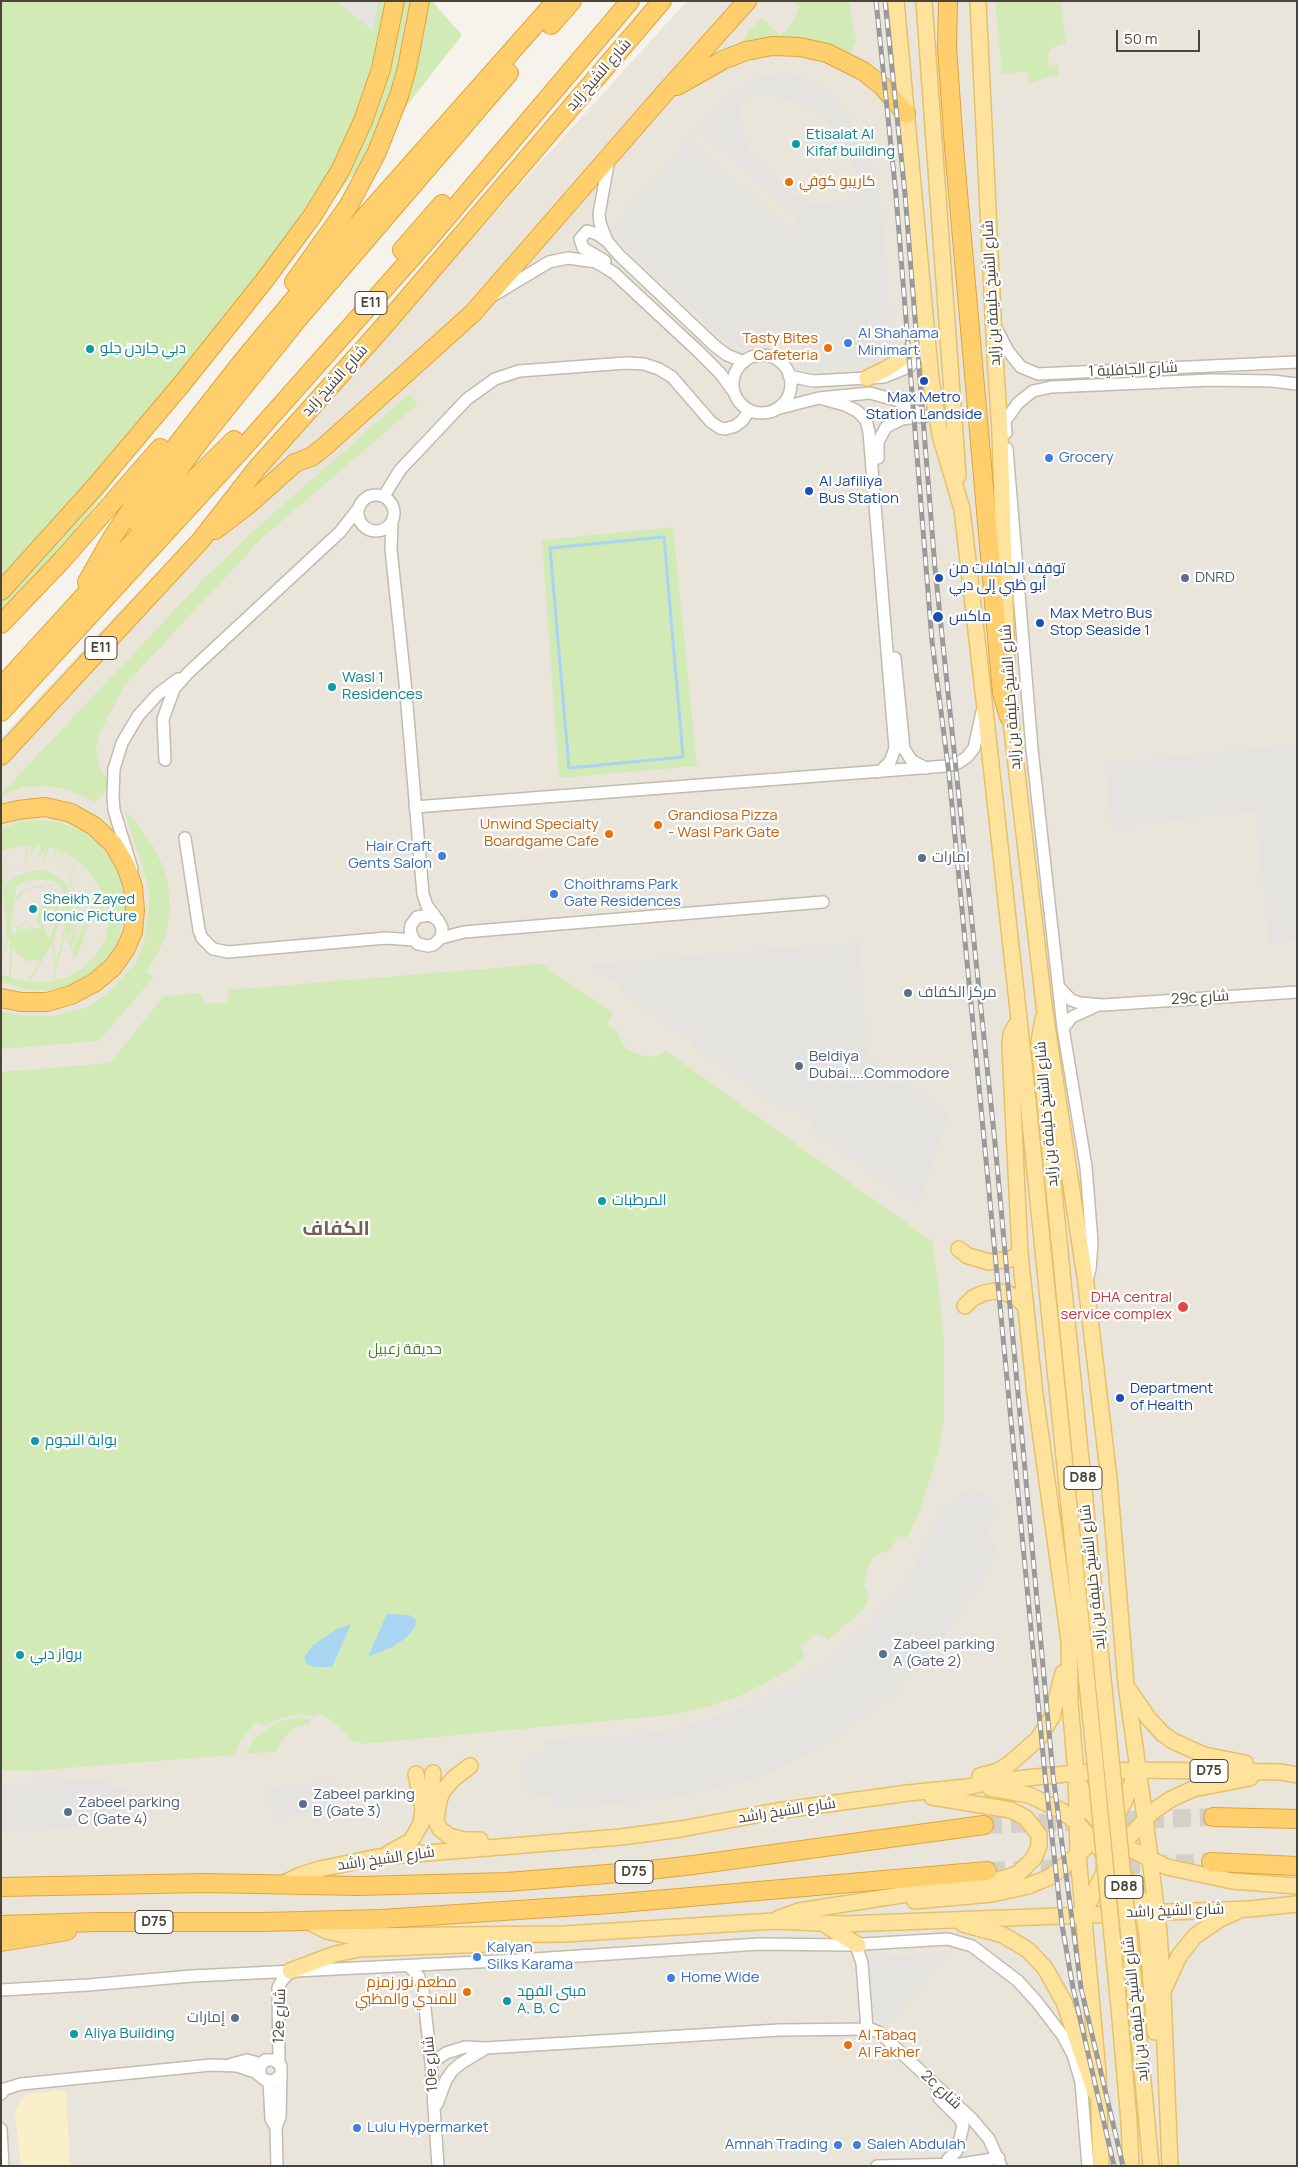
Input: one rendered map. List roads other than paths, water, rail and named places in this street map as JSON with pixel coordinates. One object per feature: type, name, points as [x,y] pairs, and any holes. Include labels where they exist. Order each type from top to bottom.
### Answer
[{"type":"highway","points":[[1,591],[94,488],[181,385],[258,288],[313,214],[341,169],[363,120],[381,69],[395,1]]},
{"type":"highway","points":[[1,624],[99,518],[198,403],[278,303],[333,230],[364,179],[389,124],[407,68],[420,1]]},
{"type":"highway","points":[[74,607],[122,522],[175,445],[331,255],[556,1]]},
{"type":"highway","points":[[107,570],[151,505],[247,380],[572,1]]},
{"type":"highway","points":[[1,687],[156,517],[240,433],[402,251],[616,1]]},
{"type":"highway","name":"شارع الشيخ زايد","points":[[1,712],[243,448],[431,236],[630,1]]},
{"type":"highway","name":"شارع الشيخ زايد","points":[[1,756],[200,540],[258,467],[384,326],[662,1]]},
{"type":"highway","points":[[200,540],[249,504],[295,463],[310,457],[324,447],[445,340],[486,299],[747,1]]},
{"type":"highway","points":[[948,1],[947,47],[954,147],[1002,693],[1009,717]]},
{"type":"highway","points":[[662,96],[734,55],[772,46],[800,47],[827,53],[863,71],[882,86],[906,114]]},
{"type":"highway","points":[[1,814],[46,807],[59,809],[83,819],[104,834],[120,854],[130,876],[134,899],[134,922],[125,950],[113,967],[94,983],[71,995],[47,1002],[21,1002],[1,998]]},
{"type":"highway","points":[[1213,1817],[1297,1820]]},
{"type":"highway","name":"شارع الشيخ راشد","points":[[1,1887],[138,1883],[398,1886],[569,1878],[685,1866],[984,1825]]},
{"type":"highway","points":[[1211,1862],[1297,1866]]},
{"type":"highway","name":"شارع الشيخ راشد","points":[[1,1925],[400,1918],[600,1905],[987,1871]]},
{"type":"highway","points":[[1,1942],[46,1936],[98,1922]]},
{"type":"main road","name":"شارع الشيخ خليفة بن زايد","points":[[896,1],[927,338],[938,428],[960,504]]},
{"type":"main road","name":"شارع الشيخ خليفة بن زايد","points":[[924,1],[960,504],[984,700],[1026,1083],[1036,1199],[1088,1687],[1125,2070],[1131,2166]]},
{"type":"main road","name":"شارع الشيخ خليفة بن زايد","points":[[978,1],[1000,433],[1009,717],[1045,1013],[1039,1033],[1039,1042],[1151,2166]]},
{"type":"main road","points":[[867,378],[886,369],[907,355],[927,338]]},
{"type":"main road","points":[[995,356],[1003,381],[1005,421]]},
{"type":"main road","points":[[1045,1013],[1086,1284],[1109,1479],[1126,1684],[1137,1770],[1146,1818],[1150,1858],[1148,1946],[1154,2028],[1164,2062]]},
{"type":"main road","points":[[1018,1022],[1011,1034],[1010,1046],[1020,1253],[1025,1306],[1069,1640],[1070,1703],[1076,1773],[1078,1855],[1100,2102],[1101,2166]]},
{"type":"main road","points":[[959,1249],[968,1256],[989,1262],[1005,1260],[1020,1253]]},
{"type":"main road","points":[[965,1306],[973,1298],[995,1291],[1017,1298],[1025,1306]]},
{"type":"main road","points":[[908,1793],[937,1784],[998,1771],[1032,1746],[1044,1732],[1052,1717],[1069,1640]]},
{"type":"main road","points":[[1126,1684],[1146,1715],[1163,1734],[1173,1741],[1193,1751],[1215,1758],[1266,1766],[1280,1772]]},
{"type":"main road","points":[[436,1821],[442,1792],[453,1779],[470,1766]]},
{"type":"main road","points":[[893,1896],[929,1901],[1008,1891],[1050,1877],[1078,1855],[1105,1828],[1125,1800],[1137,1770]]},
{"type":"main road","name":"شارع الشيخ راشد","points":[[282,1884],[320,1869],[378,1857],[681,1829],[777,1811],[967,1787],[984,1782],[1076,1773],[1137,1770],[1280,1772],[1297,1774]]},
{"type":"main road","points":[[1083,1914],[1110,1861],[1146,1818],[1166,1802],[1192,1789],[1280,1772]]},
{"type":"main road","points":[[433,1773],[430,1803],[440,1829],[448,1836],[464,1840],[482,1840],[497,1846]]},
{"type":"main road","points":[[1076,1773],[1090,1812],[1122,1845],[1167,1867],[1211,1878],[1297,1886]]},
{"type":"main road","points":[[378,1857],[394,1852],[411,1841],[421,1824],[423,1809],[416,1774]]},
{"type":"main road","points":[[967,1787],[1000,1789],[1029,1795],[1054,1806],[1077,1823],[1093,1840],[1150,1912],[1163,1995],[1164,2062],[1170,2166]]},
{"type":"main road","points":[[774,1921],[799,1911],[1011,1877],[1030,1864],[1037,1853],[1040,1840],[1037,1830],[1030,1822],[1011,1810],[908,1793]]},
{"type":"main road","name":"شارع الشيخ راشد","points":[[307,1921],[327,1930],[349,1936],[565,1934],[774,1921],[822,1923],[1248,1909],[1297,1904]]},
{"type":"main road","points":[[1163,1995],[1173,1965],[1195,1936],[1220,1919],[1248,1909]]},
{"type":"main road","points":[[940,1919],[1004,1935],[1028,1950],[1038,1961],[1056,1986],[1064,2002],[1100,2102]]},
{"type":"main road","points":[[822,1923],[857,1945]]},
{"type":"main road","points":[[290,1971],[335,1954],[359,1949],[539,1942],[565,1934]]},
{"type":"street","points":[[610,158],[599,214],[602,232],[607,241],[619,255],[715,346],[727,355],[744,362]]},
{"type":"street","points":[[607,241],[597,234],[587,231],[580,238],[583,248],[603,260],[614,273],[710,364],[733,391],[742,406],[749,411],[769,412],[819,398],[877,394],[899,401],[924,416],[938,428]]},
{"type":"street","points":[[486,299],[535,270],[558,260],[586,260],[601,265],[614,273]]},
{"type":"street","name":"شارع الجافلية 1","points":[[994,325],[1008,351],[1021,367],[1038,374],[1297,362]]},
{"type":"street","points":[[733,391],[734,375],[744,362],[754,356],[766,356],[777,360],[786,367],[790,389],[786,400],[778,408]]},
{"type":"street","points":[[384,496],[400,470],[467,399],[494,379],[519,371],[626,363],[644,364],[659,369],[672,378],[711,422],[720,428],[736,426],[749,411]]},
{"type":"street","points":[[789,376],[813,381],[867,378]]},
{"type":"street","name":"شارع الجافلية 1","points":[[1005,421],[1018,402],[1026,396],[1033,391],[1051,387],[1211,380],[1272,381],[1297,384]]},
{"type":"street","points":[[819,398],[851,407],[862,416],[868,426],[894,748],[890,762],[879,772]]},
{"type":"street","points":[[924,416],[909,417],[890,423],[880,436],[877,448],[902,742],[912,761],[928,769]]},
{"type":"street","points":[[1005,421],[1032,749],[1063,1028],[1086,1167],[1092,1242],[1090,1269],[1086,1284]]},
{"type":"street","points":[[165,760],[163,719],[165,709],[174,689],[188,673],[340,532],[368,496],[376,494],[384,496],[393,505],[394,513],[391,550],[405,682],[423,894],[427,906],[438,920],[441,938]]},
{"type":"street","points":[[358,509],[359,521],[364,527]]},
{"type":"street","points":[[378,531],[386,528],[392,521]]},
{"type":"street","points":[[340,532],[364,527],[378,531],[386,539],[391,550]]},
{"type":"street","points":[[134,899],[131,863],[114,810],[114,770],[122,743],[138,716],[158,694],[188,673]]},
{"type":"street","points":[[415,807],[928,769],[958,763],[967,757],[974,748],[984,700]]},
{"type":"street","points":[[184,838],[199,930],[202,938],[213,949],[228,952],[386,938],[414,940]]},
{"type":"street","points":[[423,894],[410,930],[418,944],[428,946],[441,938],[464,932],[823,902]]},
{"type":"street","points":[[386,938],[426,914],[464,932]]},
{"type":"street","name":"29c شارع","points":[[1059,987],[1071,1000],[1080,1003],[1103,1005],[1297,992]]},
{"type":"street","name":"29c شارع","points":[[1063,1028],[1072,1017],[1082,1011],[1103,1005]]},
{"type":"street","points":[[1,1990],[192,1976],[410,1966],[760,1944],[857,1945],[935,1939],[960,1941],[982,1952],[1018,1982],[1063,2036],[1073,2055],[1083,2096],[1088,2166]]},
{"type":"street","points":[[431,2063],[456,2049],[752,2031],[867,2028],[862,1963],[857,1945]]},
{"type":"street","name":"10e شارع","points":[[410,1966],[422,1983],[431,2063],[438,2166]]},
{"type":"street","name":"12e شارع","points":[[278,2166],[276,2127],[279,2120],[280,2069],[278,1988],[280,1982],[290,1971]]},
{"type":"street","name":"2c شارع","points":[[867,2028],[880,2033],[984,2132],[998,2158]]},
{"type":"street","points":[[434,2110],[446,2080],[452,2071],[486,2048]]},
{"type":"street","points":[[1,2094],[5,2089],[12,2086],[231,2065],[264,2073],[276,2080],[280,2069],[271,2059],[264,2073]]},
{"type":"street","points":[[918,2069],[932,2091],[962,2122],[963,2130],[957,2151],[948,2159]]},
{"type":"street","name":"12e شارع","points":[[264,2073],[271,2119],[276,2127]]},
{"type":"street","points":[[1,2129],[4,2162]]},
{"type":"street","points":[[912,2164],[948,2159],[998,2158]]},
{"type":"street","points":[[877,2166],[961,2164],[998,2158]]},
{"type":"water","points":[[387,1614],[409,1615],[416,1620],[415,1627],[407,1637],[394,1646],[368,1657]]},
{"type":"water","points":[[351,1624],[332,1667],[315,1667],[307,1664],[304,1658],[312,1646],[337,1629]]},
{"type":"waterway","points":[[664,537],[683,757],[569,768],[550,548],[664,537]]},
{"type":"tunnel","points":[[984,1825],[1213,1817]]},
{"type":"tunnel","points":[[987,1871],[1211,1862]]},
{"type":"railway","points":[[876,1],[896,195],[932,641],[949,774],[1045,1775],[1062,1925],[1073,1988],[1114,2166]]},
{"type":"railway","points":[[885,1],[905,194],[935,568],[995,1143],[1053,1775],[1081,1988],[1123,2166]]},
{"type":"place","name":"Etisalat Al Kifaf building","points":[[796,144]]},
{"type":"place","name":"كاريبو كوفي","points":[[789,182]]},
{"type":"place","name":"Al Shahama Minimart","points":[[848,343]]},
{"type":"place","name":"Tasty Bites Cafeteria","points":[[828,348]]},
{"type":"place","name":"دبي جاردن جلو","points":[[90,349]]},
{"type":"place","name":"Max Metro Station Landside","points":[[924,381]]},
{"type":"place","name":"Grocery","points":[[1049,458]]},
{"type":"place","name":"Al Jafiliya Bus Station","points":[[809,491]]},
{"type":"place","name":"توقف الحافلات من أبو ظبي إلى دبي","points":[[939,578]]},
{"type":"place","name":"DNRD","points":[[1185,578]]},
{"type":"place","name":"ماكس","points":[[938,617]]},
{"type":"place","name":"Max Metro Bus Stop Seaside 1","points":[[1040,623]]},
{"type":"place","name":"Wasl 1 Residences","points":[[332,687]]},
{"type":"place","name":"Grandiosa Pizza - Wasl Park Gate","points":[[658,825]]},
{"type":"place","name":"Unwind Specialty Boardgame Cafe","points":[[609,834]]},
{"type":"place","name":"Hair Craft Gents Salon","points":[[442,856]]},
{"type":"place","name":"امارات","points":[[922,858]]},
{"type":"place","name":"Choithrams Park Gate Residences","points":[[554,894]]},
{"type":"place","name":"Sheikh Zayed Iconic Picture","points":[[33,909]]},
{"type":"place","name":"مركز الكفاف","points":[[908,993]]},
{"type":"place","name":"Beldiya Dubai....Commodore","points":[[799,1066]]},
{"type":"place","name":"المرطبات","points":[[602,1201]]},
{"type":"place","name":"DHA central service complex","points":[[1183,1307]]},
{"type":"place","name":"Department of Health","points":[[1120,1398]]},
{"type":"place","name":"بوابة النجوم","points":[[35,1441]]},
{"type":"place","name":"Zabeel parking A (Gate 2)","points":[[883,1654]]},
{"type":"place","name":"برواز دبي","points":[[20,1655]]},
{"type":"place","name":"Zabeel parking B (Gate 3)","points":[[303,1804]]},
{"type":"place","name":"Zabeel parking C (Gate 4)","points":[[68,1812]]},
{"type":"place","name":"Kalyan Silks Karama","points":[[477,1957]]},
{"type":"place","name":"Home Wide","points":[[671,1978]]},
{"type":"place","name":"مطعم نور زمزم للمندي والمظبي","points":[[467,1992]]},
{"type":"place","name":"مبنى الفهد A, B, C","points":[[507,2001]]},
{"type":"place","name":"إمارات","points":[[235,2018]]},
{"type":"place","name":"Aliya Building","points":[[74,2034]]},
{"type":"place","name":"Al Tabaq Al Fakher","points":[[848,2045]]},
{"type":"place","name":"Lulu Hypermarket","points":[[357,2128]]},
{"type":"place","name":"Amnah Trading","points":[[838,2145]]},
{"type":"place","name":"Saleh Abdulah","points":[[857,2145]]},
{"type":"district","name":"الكفاف","points":[[336,1229]]},
{"type":"park label","name":"حديقة زعبيل","points":[[405,1350]]}]
